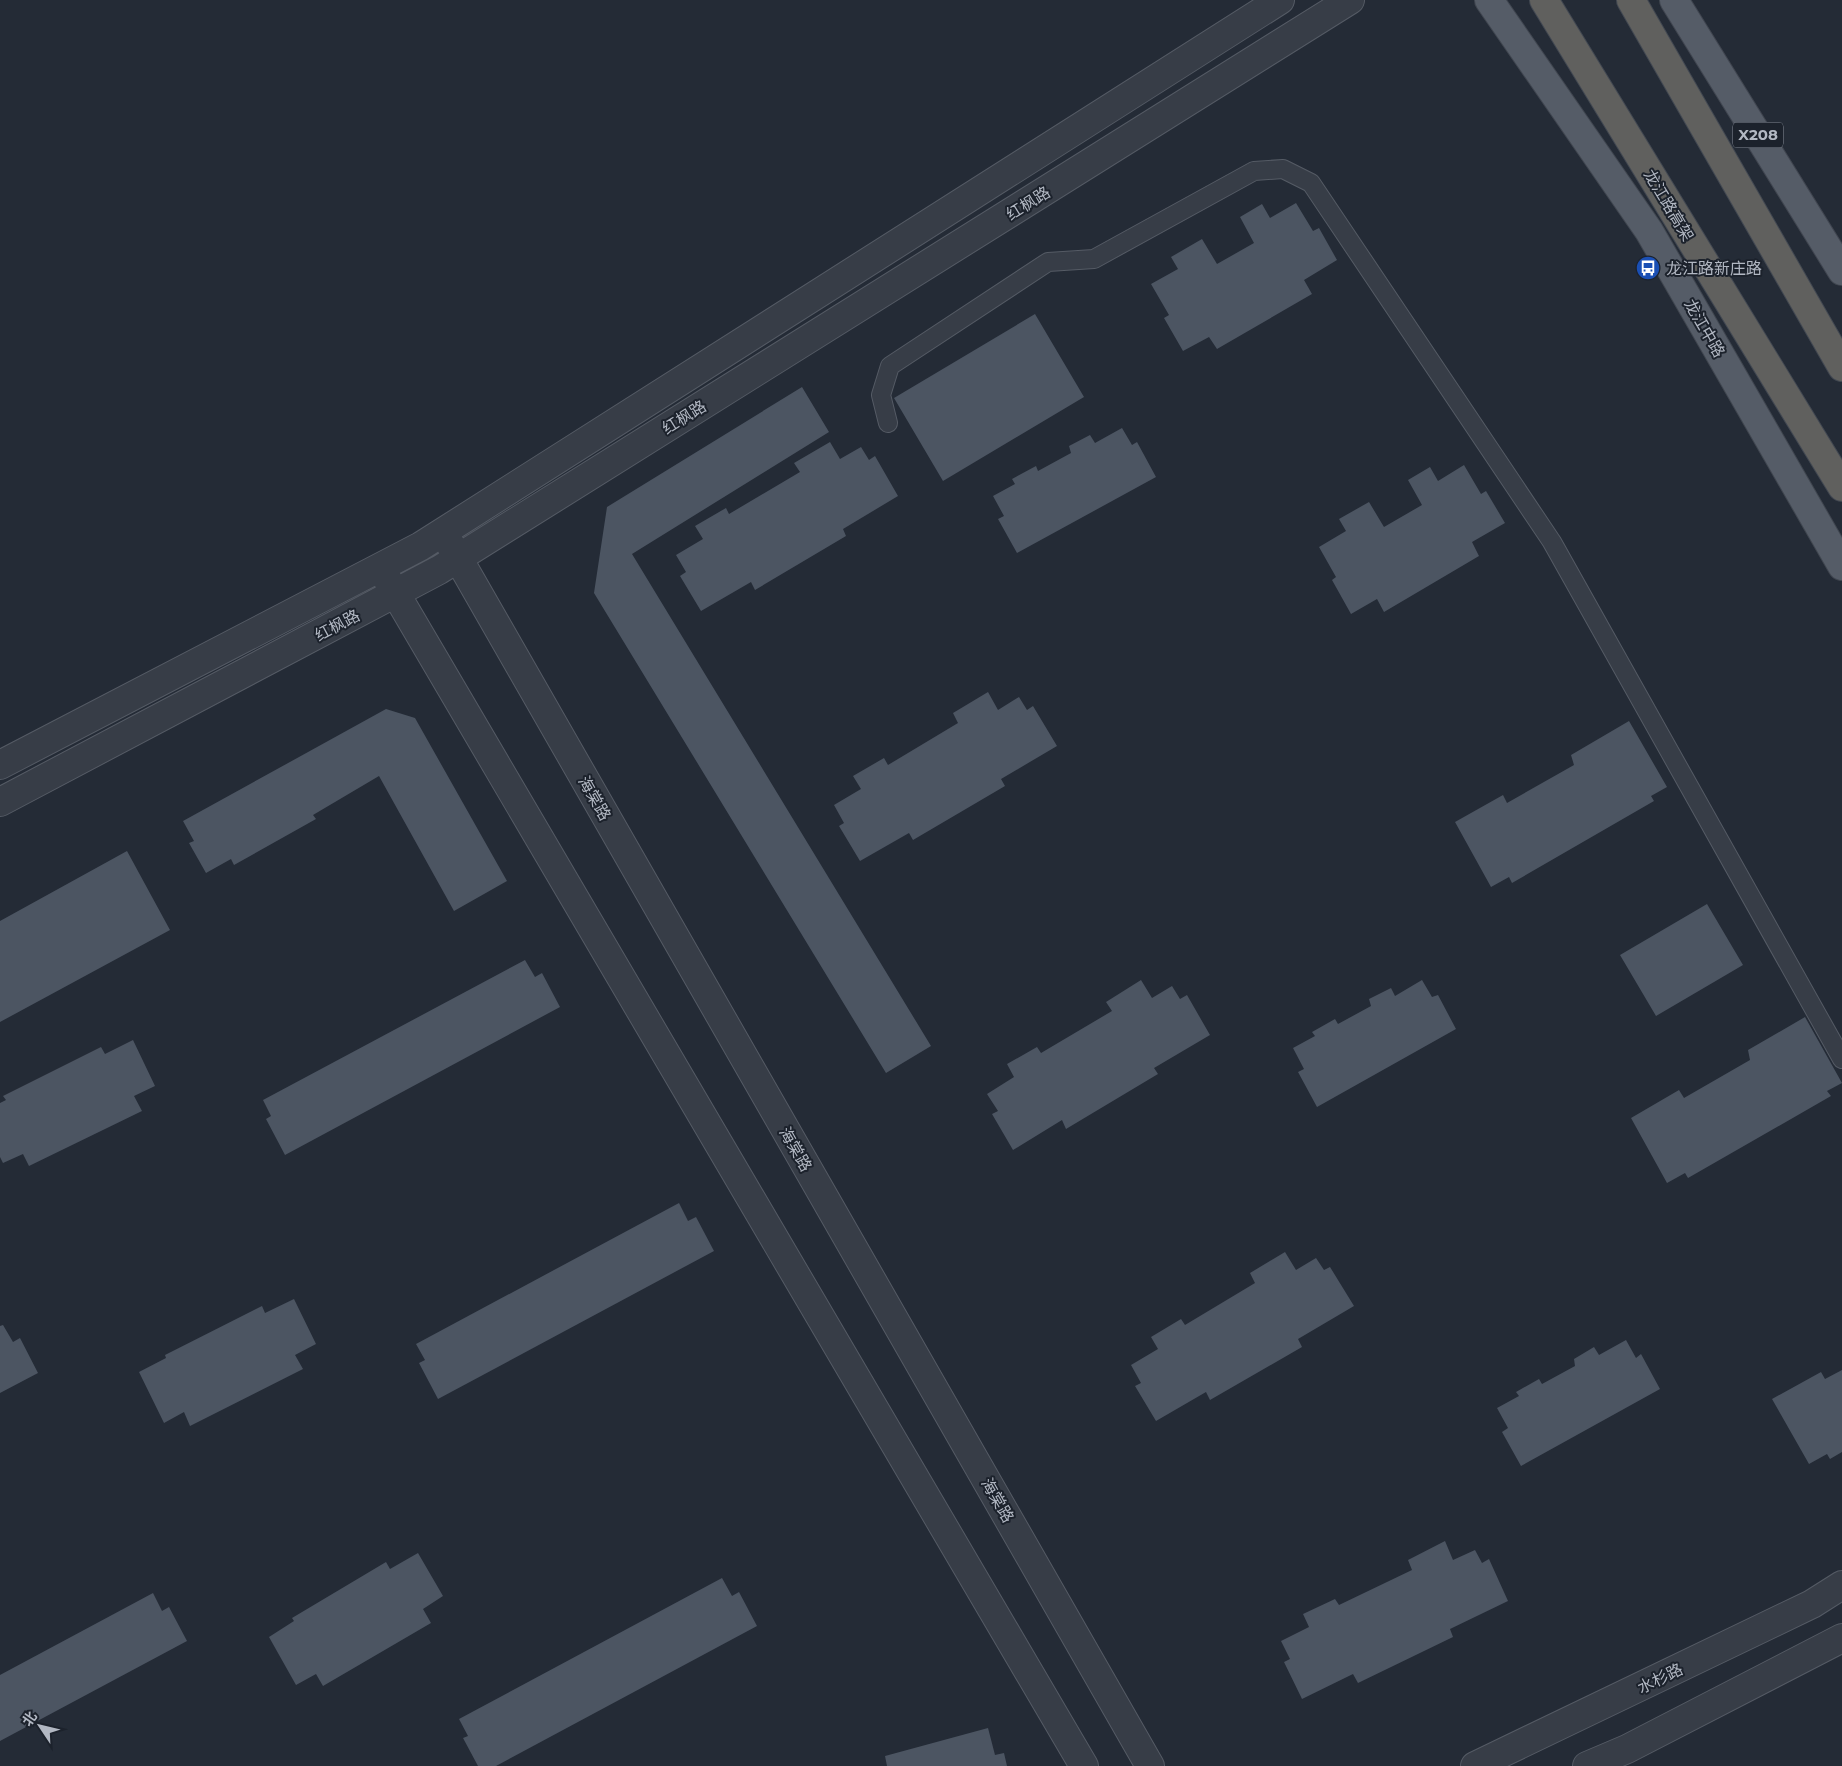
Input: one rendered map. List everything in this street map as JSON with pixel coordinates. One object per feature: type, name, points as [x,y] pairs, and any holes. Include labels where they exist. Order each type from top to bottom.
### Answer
[{"type":"highway","name":"龙江路高架","points":[[1544,0],[1842,487]]},
{"type":"highway","points":[[1631,0],[1842,366]]},
{"type":"main road","name":"龙江中路","points":[[1488,0],[1649,231],[1842,566]]},
{"type":"main road","name":"X208","points":[[1674,0],[1842,271]]},
{"type":"street","name":"红枫路","points":[[0,765],[421,546],[1280,0]]},
{"type":"street","name":"红枫路","points":[[0,802],[458,559],[1350,0]]},
{"type":"street","name":"海棠路","points":[[443,532],[1150,1766]]},
{"type":"street","points":[[380,567],[1084,1766]]},
{"type":"street","name":"水杉路","points":[[1475,1766],[1812,1604],[1842,1585]]},
{"type":"street","points":[[1588,1766],[1628,1750],[1842,1638]]},
{"type":"lane","points":[[888,423],[881,395],[890,366],[1048,262],[1094,259],[1254,171],[1283,169],[1311,182],[1552,542],[1842,1059]]},
{"type":"building","points":[[1296,203],[1313,231],[1319,228],[1337,260],[1304,280],[1312,294],[1217,349],[1209,337],[1183,351],[1164,318],[1169,315],[1151,284],[1178,269],[1171,257],[1202,239],[1217,264],[1254,243],[1240,217],[1262,204],[1270,218]]},
{"type":"building","points":[[1035,314],[1084,397],[943,481],[894,398]]},
{"type":"building","points":[[802,387],[829,432],[632,554],[931,1046],[886,1073],[594,593],[607,507]]},
{"type":"building","points":[[1122,428],[1132,445],[1137,442],[1156,477],[1017,553],[998,519],[1004,516],[993,496],[1015,484],[1012,479],[1036,466],[1038,471],[1071,453],[1069,446],[1090,435],[1095,443]]},
{"type":"building","points":[[830,442],[840,459],[861,447],[869,460],[875,456],[898,496],[843,529],[846,536],[755,590],[751,582],[701,611],[680,576],[686,572],[676,555],[703,539],[695,526],[726,508],[729,514],[800,472],[794,463]]},
{"type":"building","points":[[1464,465],[1481,494],[1486,491],[1505,523],[1472,542],[1479,556],[1384,612],[1377,599],[1351,614],[1332,580],[1336,577],[1319,547],[1346,531],[1339,519],[1369,502],[1384,527],[1422,505],[1408,480],[1430,467],[1438,481]]},
{"type":"building","points":[[988,692],[998,710],[1019,697],[1027,710],[1033,706],[1057,746],[1001,779],[1005,786],[913,840],[909,833],[860,861],[839,826],[844,823],[834,805],[861,789],[853,776],[884,758],[888,765],[958,723],[953,713]]},
{"type":"building","points":[[386,709],[415,718],[507,881],[454,911],[379,776],[313,815],[316,819],[234,865],[231,859],[206,873],[189,843],[194,841],[183,821]]},
{"type":"building","points":[[1629,721],[1667,787],[1651,796],[1654,801],[1512,883],[1509,877],[1491,887],[1455,822],[1503,795],[1507,803],[1574,765],[1571,755]]},
{"type":"building","points":[[127,851],[170,930],[0,1022],[0,921]]},
{"type":"building","points":[[1707,904],[1743,965],[1656,1016],[1620,955]]},
{"type":"building","points":[[525,960],[535,977],[542,973],[560,1007],[285,1155],[266,1119],[271,1116],[263,1100]]},
{"type":"building","points":[[1141,980],[1152,998],[1172,986],[1180,999],[1187,995],[1210,1035],[1154,1068],[1158,1074],[1066,1129],[1062,1120],[1013,1150],[992,1114],[998,1111],[987,1094],[1014,1077],[1007,1064],[1037,1047],[1041,1053],[1112,1011],[1106,1002]]},
{"type":"building","points":[[1422,980],[1432,997],[1438,995],[1456,1029],[1317,1107],[1298,1072],[1304,1069],[1293,1048],[1315,1036],[1312,1032],[1335,1019],[1338,1024],[1371,1006],[1369,999],[1391,988],[1395,996]]},
{"type":"building","points":[[1805,1017],[1842,1083],[1827,1091],[1831,1096],[1688,1178],[1685,1173],[1667,1183],[1631,1118],[1679,1090],[1684,1098],[1750,1060],[1748,1050]]},
{"type":"building","points":[[133,1040],[155,1086],[134,1096],[142,1111],[29,1166],[23,1154],[3,1163],[0,1157],[0,1103],[6,1100],[3,1096],[101,1047],[105,1054]]},
{"type":"building","points":[[679,1203],[688,1221],[696,1217],[714,1251],[438,1399],[419,1363],[425,1360],[416,1344]]},
{"type":"building","points":[[1285,1252],[1296,1270],[1316,1258],[1324,1270],[1330,1267],[1354,1306],[1298,1339],[1302,1347],[1210,1400],[1206,1392],[1156,1421],[1135,1386],[1141,1383],[1131,1365],[1158,1349],[1151,1337],[1181,1319],[1185,1325],[1255,1283],[1250,1273]]},
{"type":"building","points":[[294,1299],[316,1344],[295,1355],[303,1369],[190,1426],[184,1412],[164,1423],[139,1372],[166,1358],[165,1355],[262,1306],[265,1313]]},
{"type":"building","points":[[3,1325],[13,1342],[20,1338],[38,1373],[0,1393],[0,1326]]},
{"type":"building","points":[[1626,1340],[1636,1358],[1641,1354],[1660,1389],[1521,1466],[1502,1432],[1508,1428],[1497,1408],[1519,1396],[1516,1392],[1539,1379],[1542,1384],[1575,1366],[1574,1359],[1594,1347],[1599,1355]]},
{"type":"building","points":[[1842,1370],[1842,1452],[1830,1459],[1827,1454],[1809,1464],[1772,1399],[1821,1372],[1825,1379]]},
{"type":"building","points":[[1445,1541],[1453,1560],[1475,1550],[1482,1563],[1489,1559],[1508,1601],[1450,1629],[1453,1637],[1358,1683],[1353,1674],[1302,1699],[1284,1662],[1290,1659],[1281,1641],[1309,1627],[1303,1614],[1335,1599],[1339,1605],[1412,1570],[1408,1560]]},
{"type":"building","points":[[418,1553],[443,1596],[423,1609],[431,1623],[323,1686],[316,1674],[296,1685],[269,1637],[294,1621],[292,1618],[386,1562],[390,1569]]},
{"type":"building","points":[[722,1578],[732,1596],[739,1592],[757,1626],[496,1766],[478,1766],[463,1738],[468,1736],[459,1719]]},
{"type":"building","points":[[153,1593],[162,1611],[169,1607],[187,1641],[0,1741],[0,1675]]},
{"type":"building","points":[[988,1728],[995,1755],[1004,1753],[1007,1766],[887,1766],[885,1756]]},
{"type":"place","name":"龙江路新庄路","points":[[1648,268]]}]
